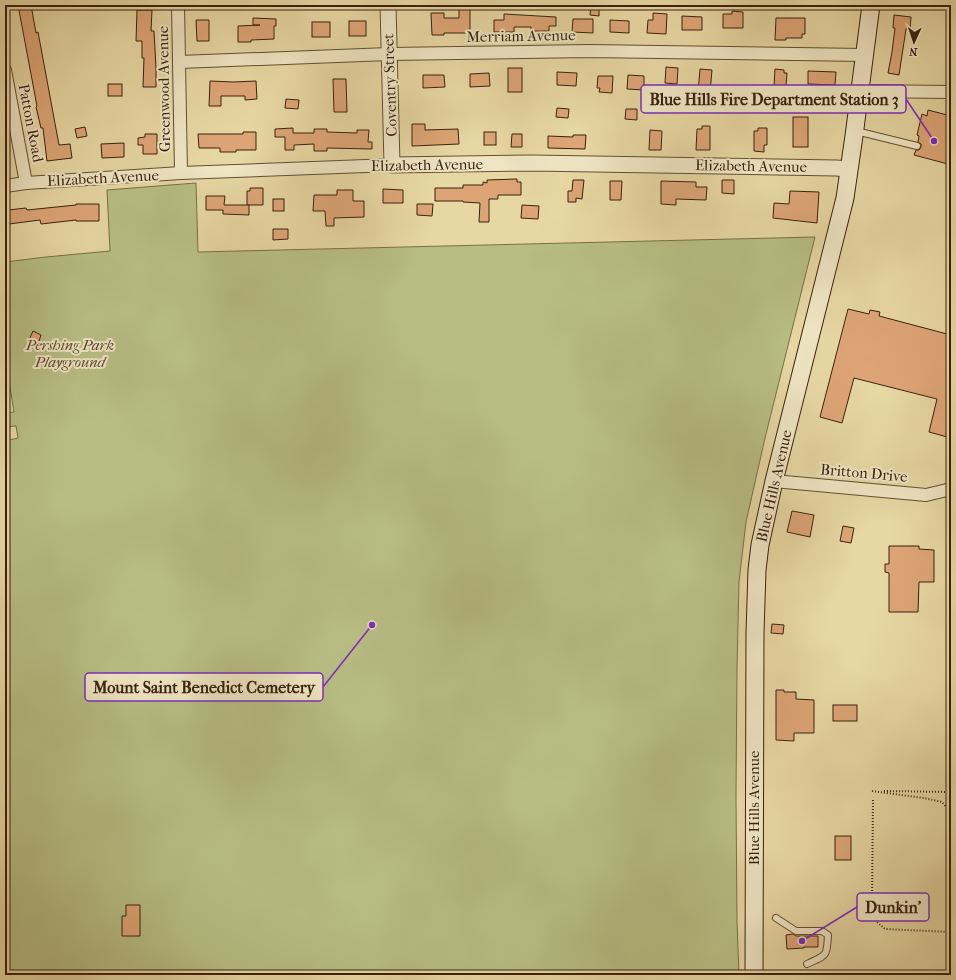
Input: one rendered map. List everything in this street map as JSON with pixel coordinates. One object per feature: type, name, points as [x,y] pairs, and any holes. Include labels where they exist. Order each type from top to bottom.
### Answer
[{"type":"main road","name":"Blue Hills Avenue","points":[[754,975],[755,606],[760,545],[774,481],[845,198],[871,5]]},
{"type":"street","name":"Greenwood Avenue","points":[[178,5],[181,173]]},
{"type":"street","name":"Coventry Street","points":[[388,5],[392,165]]},
{"type":"street","name":"Merriam Avenue","points":[[179,62],[389,54],[589,51],[864,55]]},
{"type":"street","name":"Patton Road","points":[[5,70],[26,183]]},
{"type":"street","points":[[859,91],[951,92]]},
{"type":"street","name":"Elizabeth Avenue","points":[[5,186],[26,183],[181,173],[392,165],[532,163],[849,169]]},
{"type":"street","name":"Britton Drive","points":[[774,481],[926,495],[951,489]]},
{"type":"lane","points":[[855,130],[917,146]]},
{"type":"lane","points":[[776,918],[796,931],[822,931],[828,935],[828,951],[824,956],[807,964]]},
{"type":"path","points":[[951,792],[872,791],[942,802],[951,813]]},
{"type":"path","points":[[873,800],[872,906],[877,922],[885,929],[951,932]]},
{"type":"green space","name":"Pershing Park Playground","points":[[196,183],[198,252],[815,237],[765,438],[746,522],[739,582],[736,797],[739,975],[5,975],[5,441],[18,438],[16,426],[5,427],[5,413],[14,412],[5,356],[5,262],[110,251],[107,190]]},
{"type":"building","points":[[18,5],[31,5],[36,33],[38,32],[59,145],[70,144],[72,158],[47,161],[43,128],[41,128],[36,107]]},
{"type":"building","points":[[459,5],[470,5],[470,33],[444,33],[444,35],[432,35],[431,13],[444,13],[444,18],[459,18]]},
{"type":"building","points":[[591,5],[599,6],[599,16],[590,15]]},
{"type":"building","points":[[137,10],[152,10],[151,31],[154,31],[156,87],[143,87],[144,58],[142,58],[142,41],[136,41]]},
{"type":"building","points":[[732,11],[743,12],[743,28],[723,28],[723,14],[732,14]]},
{"type":"building","points":[[653,13],[667,14],[666,34],[647,33],[648,20],[653,20]]},
{"type":"building","points":[[504,14],[556,17],[556,26],[549,26],[549,31],[531,31],[531,27],[514,27],[514,32],[494,32],[494,20],[504,20]]},
{"type":"building","points":[[894,15],[911,17],[910,29],[906,29],[899,75],[888,73],[895,28],[893,28]]},
{"type":"building","points":[[682,16],[702,17],[702,30],[682,30]]},
{"type":"building","points":[[253,18],[276,19],[276,26],[274,26],[274,39],[238,42],[238,26],[260,25],[253,25]]},
{"type":"building","points":[[776,18],[805,18],[805,34],[802,34],[802,38],[775,40]]},
{"type":"building","points":[[573,19],[593,19],[593,33],[572,32]]},
{"type":"building","points":[[196,20],[209,20],[209,41],[197,41]]},
{"type":"building","points":[[610,20],[629,21],[629,33],[610,32]]},
{"type":"building","points":[[349,21],[366,21],[366,36],[349,36]]},
{"type":"building","points":[[312,22],[330,22],[330,37],[312,37]]},
{"type":"building","points":[[666,67],[678,68],[677,84],[665,83]]},
{"type":"building","points":[[508,68],[522,68],[522,92],[508,92]]},
{"type":"building","points":[[700,69],[712,70],[710,93],[698,93]]},
{"type":"building","points":[[775,69],[784,70],[784,73],[787,73],[786,86],[774,86]]},
{"type":"building","points":[[808,71],[836,72],[835,85],[808,84]]},
{"type":"building","points":[[557,72],[577,73],[576,86],[557,85]]},
{"type":"building","points":[[489,73],[490,86],[470,87],[470,74]]},
{"type":"building","points":[[423,75],[444,75],[445,87],[423,88]]},
{"type":"building","points":[[628,75],[644,76],[644,90],[627,89]]},
{"type":"building","points":[[598,76],[613,76],[612,93],[599,92],[600,88],[597,88]]},
{"type":"building","points":[[333,79],[346,79],[347,112],[334,112]]},
{"type":"building","points":[[210,81],[256,81],[257,99],[245,100],[245,96],[221,96],[221,106],[209,106]]},
{"type":"building","points":[[108,84],[122,84],[122,96],[108,96]]},
{"type":"building","points":[[286,99],[299,100],[298,109],[285,108]]},
{"type":"building","points":[[557,108],[569,109],[568,118],[556,117]]},
{"type":"building","points":[[626,109],[637,109],[637,120],[625,119]]},
{"type":"building","points":[[928,110],[951,116],[951,154],[948,164],[914,155],[916,150],[919,150],[921,147],[921,144],[918,142],[919,136],[917,135],[922,114],[927,116]]},
{"type":"building","points":[[793,117],[808,117],[808,147],[793,147]]},
{"type":"building","points":[[412,124],[425,124],[425,130],[458,129],[459,144],[412,146]]},
{"type":"building","points":[[702,126],[710,126],[710,150],[696,150],[697,129],[702,129]]},
{"type":"building","points":[[85,127],[87,136],[77,138],[75,129]]},
{"type":"building","points":[[293,128],[293,133],[314,133],[314,129],[327,129],[327,132],[357,133],[357,130],[369,130],[368,142],[372,142],[372,149],[327,148],[327,151],[314,151],[314,144],[294,145],[294,150],[285,150],[285,137],[275,137],[275,129]]},
{"type":"building","points":[[758,128],[767,128],[767,145],[764,145],[764,152],[754,151],[754,131],[758,131]]},
{"type":"building","points":[[650,130],[662,131],[661,150],[649,150]]},
{"type":"building","points":[[243,132],[256,132],[256,150],[220,152],[220,148],[199,148],[198,134],[243,134]]},
{"type":"building","points":[[484,132],[496,132],[496,145],[484,145]]},
{"type":"building","points":[[145,134],[157,134],[157,154],[143,154],[143,145],[138,145],[138,138],[145,137]]},
{"type":"building","points":[[512,134],[522,134],[522,147],[511,147]]},
{"type":"building","points":[[573,135],[586,135],[585,149],[548,148],[548,136],[573,137]]},
{"type":"building","points":[[124,143],[124,157],[102,158],[101,144]]},
{"type":"building","points":[[517,179],[517,182],[521,182],[521,195],[498,195],[498,199],[489,199],[489,222],[479,222],[480,203],[463,201],[435,201],[435,188],[463,188],[463,185],[483,185],[483,182],[487,183],[487,180]]},
{"type":"building","points":[[573,180],[584,180],[582,199],[576,198],[576,202],[568,202],[568,191],[572,191]]},
{"type":"building","points":[[722,180],[734,180],[734,194],[722,193]]},
{"type":"building","points":[[610,181],[622,181],[621,200],[610,200]]},
{"type":"building","points":[[661,181],[696,182],[696,187],[707,187],[706,200],[676,199],[676,205],[661,204]]},
{"type":"building","points":[[250,188],[263,188],[263,205],[247,205],[247,191],[250,191]]},
{"type":"building","points":[[383,189],[403,190],[403,203],[383,203]]},
{"type":"building","points":[[337,190],[353,190],[353,201],[364,201],[364,217],[334,218],[334,226],[326,226],[325,211],[313,211],[314,195],[337,195]]},
{"type":"building","points":[[790,191],[819,192],[817,223],[773,218],[774,203],[789,204]]},
{"type":"building","points":[[206,196],[225,196],[224,205],[249,205],[249,215],[223,214],[223,210],[206,210]]},
{"type":"building","points":[[273,199],[284,199],[284,211],[273,211]]},
{"type":"building","points":[[76,204],[99,204],[99,221],[76,220],[41,224],[40,220],[9,224],[8,210],[26,208],[27,210]]},
{"type":"building","points":[[417,204],[433,204],[432,216],[417,215]]},
{"type":"building","points":[[522,205],[539,206],[538,219],[521,218]]},
{"type":"building","points":[[273,229],[288,229],[288,239],[273,240]]},
{"type":"building","points":[[848,309],[869,314],[870,310],[880,312],[879,316],[951,335],[951,438],[929,432],[937,399],[854,378],[842,423],[820,417]]},
{"type":"building","points":[[33,331],[41,335],[38,344],[29,340]]},
{"type":"building","points":[[792,511],[814,515],[810,537],[787,532]]},
{"type":"building","points":[[843,526],[854,528],[851,543],[840,541]]},
{"type":"building","points":[[889,546],[919,546],[919,549],[934,550],[934,582],[919,582],[918,612],[889,612],[889,573],[885,572],[885,564],[889,564]]},
{"type":"building","points":[[772,624],[784,625],[783,634],[771,633]]},
{"type":"building","points":[[776,690],[796,692],[796,699],[814,700],[814,733],[794,733],[794,741],[776,740]]},
{"type":"building","points":[[833,705],[857,705],[857,721],[833,721]]},
{"type":"building","points":[[835,836],[851,836],[851,860],[835,860]]},
{"type":"building","points":[[126,905],[140,905],[140,936],[122,936],[122,916],[126,916]]},
{"type":"building","points":[[793,934],[796,936],[818,936],[818,947],[787,949],[786,935]]},
{"type":"place","name":"Blue Hills Fire Department Station 3","points":[[934,141]]},
{"type":"place","name":"Mount Saint Benedict Cemetery","points":[[372,625]]},
{"type":"place","name":"Dunkin'","points":[[802,941]]}]
